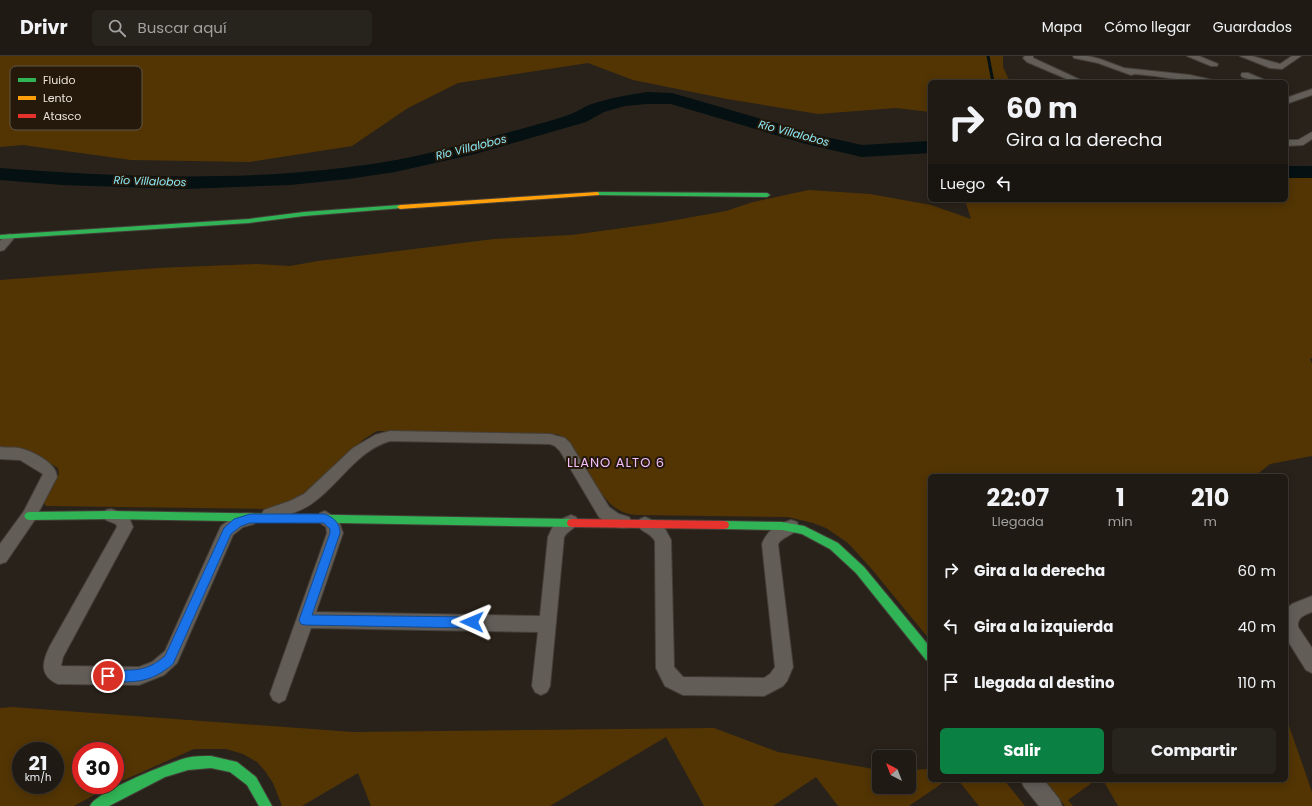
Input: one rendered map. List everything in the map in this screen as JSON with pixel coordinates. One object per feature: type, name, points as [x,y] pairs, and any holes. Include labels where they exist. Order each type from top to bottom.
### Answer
[{"type":"street","points":[[1077,56],[1100,61],[1151,80]]},
{"type":"street","points":[[1191,56],[1214,64]]},
{"type":"street","points":[[1244,56],[1273,66],[1284,66],[1298,56]]},
{"type":"street","points":[[1029,58],[1077,80]]},
{"type":"street","points":[[1124,70],[1190,77],[1202,80]]},
{"type":"street","points":[[1245,74],[1261,80]]},
{"type":"street","points":[[1291,91],[1302,94]]},
{"type":"street","points":[[1288,100],[1302,94],[1312,92]]},
{"type":"street","points":[[1288,143],[1300,143],[1312,135]]},
{"type":"street","points":[[0,248],[5,237],[249,221],[304,214],[354,210],[599,194],[767,195]]},
{"type":"street","points":[[112,515],[122,520],[125,527],[56,652],[52,666],[54,673],[58,675],[140,676],[154,672],[171,658],[227,531],[233,525],[242,521],[261,518],[309,498],[366,446],[378,439],[390,436],[550,439],[560,442],[568,451],[604,512],[614,519],[633,522],[657,530],[663,540],[665,668],[667,674],[672,680],[683,686],[764,687],[775,682],[780,677],[784,667],[770,544],[774,536],[779,531],[792,527]]},
{"type":"street","points":[[0,453],[19,454],[47,469],[50,473],[50,477],[29,516],[0,557]]},
{"type":"street","points":[[29,516],[112,515],[633,522],[792,527],[819,537],[847,557],[860,570],[928,654]]},
{"type":"street","points":[[279,694],[335,533],[333,524],[325,518]]},
{"type":"street","points":[[542,686],[556,533],[564,524],[574,522]]},
{"type":"street","points":[[1312,604],[1294,611],[1290,618],[1290,629],[1312,664]]},
{"type":"street","points":[[305,620],[547,624]]},
{"type":"street","points":[[96,806],[163,771],[175,766],[199,760],[210,760],[235,767],[245,774],[258,788],[266,806]]},
{"type":"street","points":[[1033,782],[1052,806]]},
{"type":"shaded area","points":[[0,56],[1003,56],[1003,67],[1009,80],[928,80],[928,112],[896,108],[818,114],[727,99],[633,80],[588,63],[458,83],[408,108],[352,146],[250,162],[131,160],[23,145],[0,147]]},
{"type":"shaded area","points":[[1288,175],[1312,175],[1312,358],[1310,359],[1312,363],[1312,456],[1270,464],[1258,474],[928,474],[928,638],[870,567],[848,543],[826,528],[788,517],[629,514],[619,510],[606,499],[593,481],[572,445],[568,440],[557,434],[377,431],[364,439],[306,494],[295,501],[268,509],[46,506],[43,502],[59,474],[58,468],[28,450],[0,449],[0,280],[158,268],[256,264],[290,266],[318,261],[494,239],[572,235],[659,223],[726,211],[753,202],[809,190],[870,194],[931,205],[971,219],[966,202],[1288,202]]},
{"type":"shaded area","points":[[12,707],[353,732],[714,728],[778,752],[872,769],[872,794],[916,794],[916,770],[928,769],[928,782],[944,782],[909,806],[838,806],[816,777],[773,806],[704,806],[666,737],[550,806],[371,806],[358,773],[302,806],[282,806],[273,783],[265,771],[257,762],[243,754],[226,749],[194,749],[124,780],[124,742],[72,742],[72,794],[96,794],[74,806],[0,806],[0,708]]},
{"type":"shaded area","points":[[1288,723],[1312,792],[1312,806],[1118,806],[1104,782],[1288,782]]},
{"type":"shaded area","points":[[960,782],[1006,782],[1025,806],[979,806]]},
{"type":"shaded area","points":[[1046,782],[1093,782],[1068,800],[1073,806],[1065,806]]},
{"type":"waterway","points":[[988,56],[993,80]]},
{"type":"waterway","name":"Río Villalobos","points":[[0,174],[62,179],[184,183],[290,179],[348,173],[395,166],[468,150],[579,118],[597,108],[624,101],[647,98],[672,99],[813,140],[862,151],[928,147]]},
{"type":"waterway","name":"Río Villalobos","points":[[1288,172],[1312,172]]},
{"type":"traffic: fast","points":[[597,194],[767,195]]},
{"type":"traffic: fast","points":[[0,237],[249,221],[304,214],[400,207]]},
{"type":"traffic: fast","points":[[29,516],[111,515],[572,523]]},
{"type":"traffic: fast","points":[[724,525],[782,526],[804,530],[834,546],[860,570],[928,654]]},
{"type":"traffic: fast","points":[[96,806],[140,782],[164,771],[188,764],[211,762],[233,767],[251,781],[266,806]]},
{"type":"traffic: slow","points":[[400,207],[597,194]]},
{"type":"traffic: jam","points":[[572,523],[724,525]]},
{"type":"district","name":"LLANO ALTO 6","points":[[616,462]]},
{"type":"route","points":[[108,676],[145,675],[154,672],[171,658],[227,531],[238,522],[250,519],[325,518],[333,524],[336,530],[305,620],[472,622]]}]
